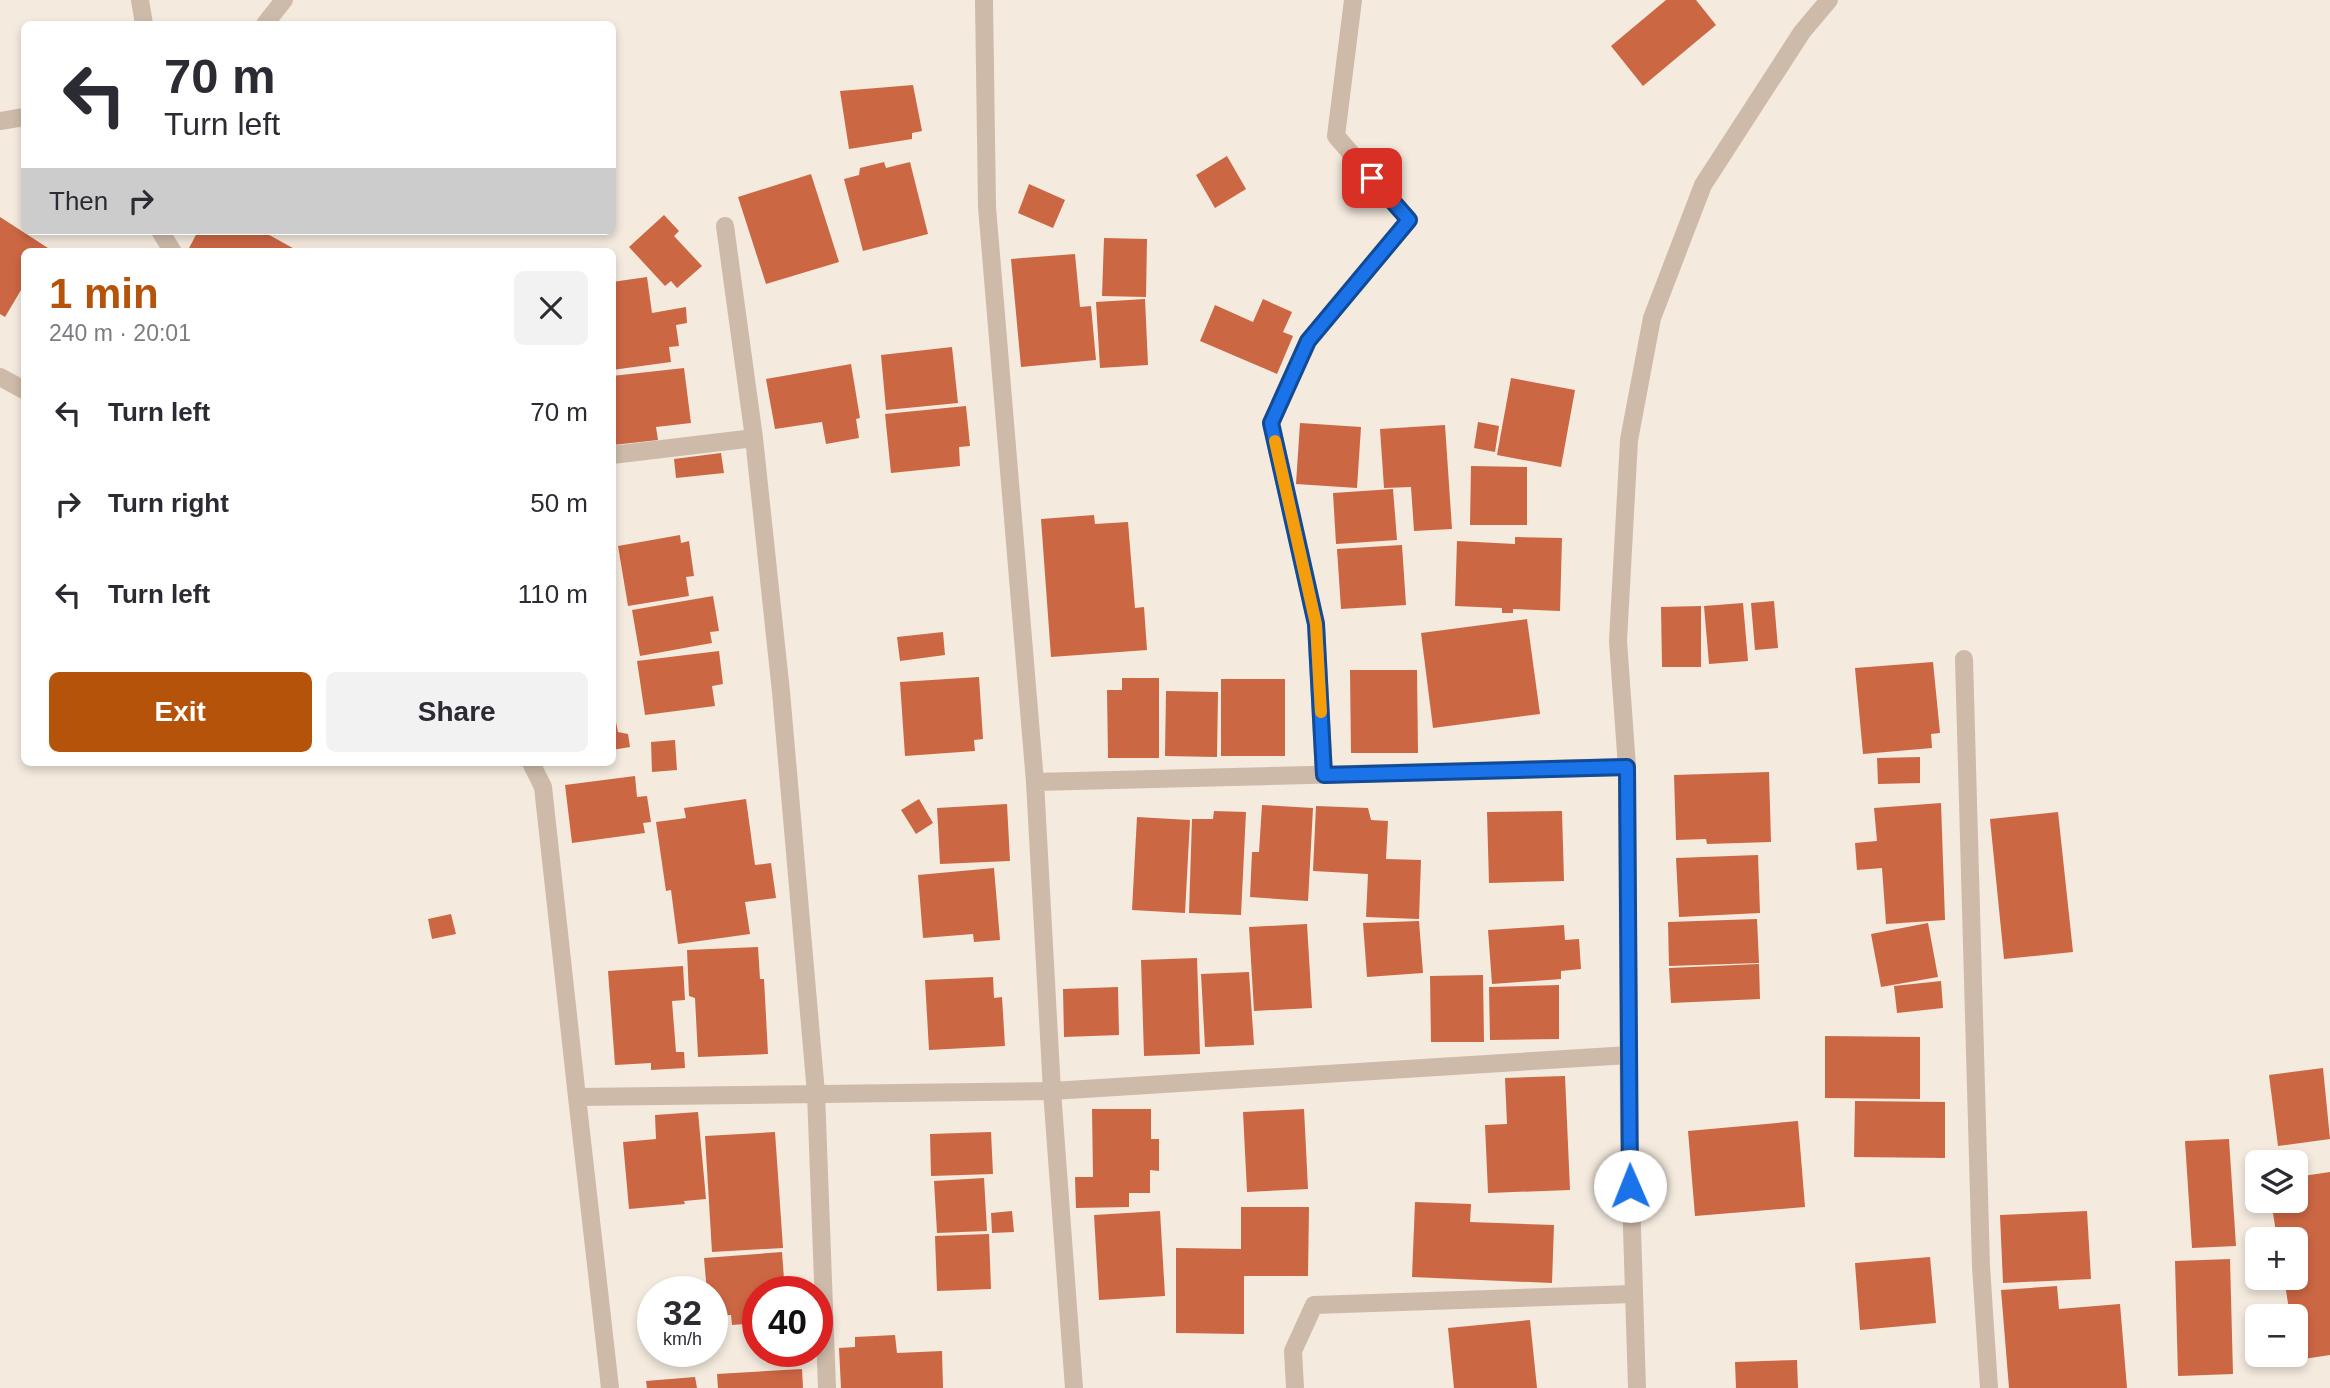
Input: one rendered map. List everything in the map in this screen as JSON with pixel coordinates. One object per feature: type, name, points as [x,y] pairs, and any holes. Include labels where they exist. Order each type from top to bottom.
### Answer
[{"type":"street","points":[[141,0],[144,21]]},
{"type":"street","points":[[267,21],[284,0]]},
{"type":"street","points":[[984,0],[987,207],[1035,782],[1052,1091],[1074,1388]]},
{"type":"street","points":[[1324,775],[1316,624],[1271,423],[1308,341],[1409,220],[1336,136],[1353,0]]},
{"type":"street","points":[[1637,1388],[1632,1294],[1627,767],[1618,627],[1629,440],[1652,318],[1703,185],[1802,32],[1829,0]]},
{"type":"street","points":[[0,121],[21,118]]},
{"type":"street","points":[[725,226],[754,438],[781,692],[816,1093],[827,1388]]},
{"type":"street","points":[[0,377],[21,388]]},
{"type":"street","points":[[616,455],[754,438]]},
{"type":"street","points":[[1964,659],[1981,1266],[1989,1388]]},
{"type":"street","points":[[532,766],[543,787],[610,1388]]},
{"type":"street","points":[[1035,782],[1627,767]]},
{"type":"street","points":[[577,1097],[1052,1091],[1629,1055]]},
{"type":"street","points":[[1296,1388],[1293,1351],[1314,1305],[1632,1294]]},
{"type":"building","points":[[1666,0],[1696,0],[1716,25],[1643,86],[1611,46]]},
{"type":"building","points":[[913,85],[922,131],[912,133],[912,139],[849,149],[840,91]]},
{"type":"building","points":[[1227,156],[1246,189],[1215,208],[1196,175]]},
{"type":"building","points":[[884,162],[886,168],[910,162],[928,234],[863,251],[844,179],[859,175],[860,168]]},
{"type":"building","points":[[811,174],[839,262],[766,284],[738,197]]},
{"type":"building","points":[[1029,184],[1065,200],[1053,228],[1018,213]]},
{"type":"building","points":[[664,215],[679,231],[674,236],[702,266],[677,288],[671,281],[665,286],[629,247]]},
{"type":"building","points":[[0,217],[21,231],[21,235],[28,235],[48,248],[21,248],[21,290],[5,317],[0,314]]},
{"type":"building","points":[[196,235],[269,235],[293,248],[189,248]]},
{"type":"building","points":[[1104,238],[1147,239],[1146,297],[1102,296]]},
{"type":"building","points":[[1075,254],[1080,307],[1091,306],[1096,360],[1021,367],[1011,259]]},
{"type":"building","points":[[647,277],[652,313],[686,307],[687,323],[676,325],[679,346],[669,347],[671,362],[616,369],[616,281]]},
{"type":"building","points":[[1145,299],[1148,365],[1100,368],[1096,302]]},
{"type":"building","points":[[1263,299],[1292,312],[1283,332],[1293,336],[1277,374],[1200,341],[1215,305],[1253,322]]},
{"type":"building","points":[[952,347],[958,403],[886,410],[881,355]]},
{"type":"building","points":[[851,364],[860,418],[856,419],[859,438],[826,444],[822,422],[775,429],[766,379]]},
{"type":"building","points":[[684,368],[691,423],[656,427],[658,440],[616,445],[616,376]]},
{"type":"building","points":[[1511,378],[1575,390],[1561,467],[1497,455]]},
{"type":"building","points":[[966,406],[970,446],[959,447],[960,466],[891,473],[885,414]]},
{"type":"building","points":[[1478,422],[1499,426],[1495,452],[1474,448]]},
{"type":"building","points":[[1300,423],[1361,427],[1357,488],[1296,484]]},
{"type":"building","points":[[1445,425],[1452,529],[1414,531],[1411,487],[1384,488],[1380,429]]},
{"type":"building","points":[[721,453],[724,473],[676,478],[674,459]]},
{"type":"building","points":[[1471,466],[1527,467],[1527,525],[1470,525]]},
{"type":"building","points":[[1393,489],[1397,540],[1336,544],[1333,493]]},
{"type":"building","points":[[1094,515],[1095,524],[1128,522],[1135,608],[1144,607],[1147,650],[1051,657],[1041,519]]},
{"type":"building","points":[[680,535],[681,543],[689,541],[694,576],[686,577],[689,596],[628,606],[618,546]]},
{"type":"building","points":[[1515,537],[1562,538],[1560,611],[1513,609],[1513,613],[1502,613],[1502,608],[1455,606],[1457,541],[1515,544]]},
{"type":"building","points":[[1402,545],[1406,605],[1341,609],[1337,549]]},
{"type":"building","points":[[713,596],[719,631],[710,632],[712,643],[640,656],[632,610]]},
{"type":"building","points":[[1774,601],[1778,648],[1755,650],[1751,603]]},
{"type":"building","points":[[1743,603],[1748,661],[1709,664],[1704,606]]},
{"type":"building","points":[[1701,606],[1701,667],[1662,667],[1661,607]]},
{"type":"building","points":[[1527,619],[1540,714],[1433,728],[1421,633]]},
{"type":"building","points":[[943,632],[945,655],[900,661],[897,637]]},
{"type":"building","points":[[719,651],[723,684],[712,686],[715,706],[645,715],[637,661]]},
{"type":"building","points":[[1933,662],[1940,733],[1931,734],[1932,748],[1863,754],[1855,668]]},
{"type":"building","points":[[1350,670],[1417,670],[1418,753],[1351,753]]},
{"type":"building","points":[[979,677],[983,739],[974,740],[975,751],[905,756],[900,682]]},
{"type":"building","points":[[1122,678],[1159,678],[1159,758],[1108,758],[1107,690],[1122,690]]},
{"type":"building","points":[[1221,679],[1285,679],[1285,756],[1221,756]]},
{"type":"building","points":[[1166,691],[1218,692],[1217,757],[1165,756]]},
{"type":"building","points":[[616,722],[618,732],[628,734],[630,747],[616,749]]},
{"type":"building","points":[[675,740],[677,770],[652,772],[651,742]]},
{"type":"building","points":[[1920,757],[1920,783],[1878,784],[1877,758]]},
{"type":"building","points":[[1769,772],[1771,842],[1707,844],[1706,839],[1676,840],[1674,775]]},
{"type":"building","points":[[635,776],[637,797],[647,796],[651,822],[643,823],[645,833],[572,843],[565,785]]},
{"type":"building","points":[[746,799],[755,865],[771,863],[776,898],[745,902],[750,934],[678,944],[671,890],[666,891],[656,822],[686,818],[684,808]]},
{"type":"building","points":[[919,799],[933,823],[916,834],[901,810]]},
{"type":"building","points":[[1941,803],[1945,920],[1886,924],[1882,868],[1857,870],[1855,843],[1877,841],[1874,808]]},
{"type":"building","points":[[1007,804],[1010,861],[940,864],[937,808]]},
{"type":"building","points":[[1262,805],[1313,808],[1308,901],[1250,897],[1252,852],[1259,852]]},
{"type":"building","points":[[1316,806],[1368,808],[1371,820],[1388,821],[1386,859],[1421,860],[1419,919],[1366,917],[1368,874],[1313,871]]},
{"type":"building","points":[[1214,811],[1246,812],[1241,915],[1189,913],[1192,819],[1213,819]]},
{"type":"building","points":[[1562,811],[1564,881],[1489,883],[1487,812]]},
{"type":"building","points":[[2058,812],[2073,952],[2004,959],[1990,819]]},
{"type":"building","points":[[1137,817],[1190,820],[1185,913],[1132,910]]},
{"type":"building","points":[[1758,855],[1760,913],[1679,917],[1676,858]]},
{"type":"building","points":[[994,868],[1000,940],[974,942],[973,934],[923,938],[918,875]]},
{"type":"building","points":[[451,914],[456,934],[432,939],[428,919]]},
{"type":"building","points":[[1757,919],[1759,963],[1669,966],[1668,922]]},
{"type":"building","points":[[1419,921],[1423,973],[1367,977],[1363,923]]},
{"type":"building","points":[[1928,923],[1938,977],[1881,987],[1871,934]]},
{"type":"building","points":[[1307,924],[1312,1008],[1254,1011],[1249,927]]},
{"type":"building","points":[[1564,925],[1565,940],[1579,939],[1581,969],[1561,971],[1561,979],[1492,984],[1488,930]]},
{"type":"building","points":[[758,947],[760,979],[764,979],[768,1054],[698,1057],[695,998],[689,996],[687,950]]},
{"type":"building","points":[[1197,958],[1200,1054],[1144,1056],[1141,960]]},
{"type":"building","points":[[1759,964],[1760,999],[1671,1003],[1669,968]]},
{"type":"building","points":[[683,966],[685,1000],[672,1001],[676,1052],[684,1052],[685,1068],[651,1070],[651,1063],[615,1065],[608,971]]},
{"type":"building","points":[[1249,972],[1254,1045],[1205,1047],[1201,974]]},
{"type":"building","points":[[1483,975],[1484,1042],[1431,1042],[1430,976]]},
{"type":"building","points":[[993,977],[994,998],[1002,997],[1005,1046],[929,1050],[925,980]]},
{"type":"building","points":[[1941,981],[1943,1008],[1897,1013],[1894,986]]},
{"type":"building","points":[[1559,985],[1559,1039],[1490,1040],[1489,987]]},
{"type":"building","points":[[1118,987],[1119,1035],[1064,1037],[1063,989]]},
{"type":"building","points":[[1825,1036],[1920,1037],[1920,1099],[1825,1098]]},
{"type":"building","points":[[2323,1068],[2330,1139],[2278,1146],[2269,1075]]},
{"type":"building","points":[[1565,1076],[1570,1190],[1488,1193],[1485,1125],[1507,1124],[1505,1078]]},
{"type":"building","points":[[1855,1101],[1945,1102],[1945,1158],[1854,1157]]},
{"type":"building","points":[[1092,1109],[1151,1109],[1151,1139],[1159,1139],[1159,1171],[1150,1170],[1150,1193],[1129,1193],[1129,1207],[1076,1208],[1075,1177],[1093,1177]]},
{"type":"building","points":[[1304,1109],[1308,1189],[1247,1192],[1243,1112]]},
{"type":"building","points":[[698,1112],[706,1199],[684,1201],[685,1204],[629,1209],[623,1142],[656,1139],[655,1115]]},
{"type":"building","points":[[1798,1121],[1805,1207],[1695,1216],[1688,1131]]},
{"type":"building","points":[[775,1132],[783,1248],[712,1252],[705,1136]]},
{"type":"building","points":[[991,1132],[993,1174],[931,1176],[930,1134]]},
{"type":"building","points":[[2229,1139],[2236,1246],[2192,1248],[2185,1141]]},
{"type":"building","points":[[2330,1172],[2330,1355],[2308,1358],[2308,1304],[2288,1304],[2286,1290],[2308,1290],[2308,1227],[2275,1227],[2273,1213],[2308,1213],[2308,1175]]},
{"type":"building","points":[[984,1178],[987,1231],[937,1233],[934,1181]]},
{"type":"building","points":[[1415,1202],[1471,1204],[1470,1222],[1554,1225],[1552,1283],[1412,1277]]},
{"type":"building","points":[[1241,1207],[1309,1207],[1308,1276],[1244,1276],[1244,1334],[1176,1333],[1176,1248],[1241,1249]]},
{"type":"building","points":[[1012,1211],[1014,1232],[992,1233],[991,1213]]},
{"type":"building","points":[[1160,1211],[1165,1296],[1099,1300],[1094,1215]]},
{"type":"building","points":[[2087,1211],[2091,1279],[2003,1283],[2000,1215]]},
{"type":"building","points":[[989,1234],[991,1289],[937,1291],[935,1236]]},
{"type":"building","points":[[782,1252],[784,1276],[742,1276],[742,1324],[732,1325],[731,1315],[728,1315],[728,1276],[706,1276],[704,1258]]},
{"type":"building","points":[[1930,1257],[1936,1323],[1860,1330],[1855,1263]]},
{"type":"building","points":[[2230,1259],[2233,1374],[2178,1376],[2175,1261]]},
{"type":"building","points":[[2057,1286],[2059,1309],[2120,1304],[2127,1388],[2009,1388],[2001,1290]]},
{"type":"building","points":[[1530,1320],[1537,1388],[1454,1388],[1448,1328]]},
{"type":"building","points":[[895,1335],[897,1353],[942,1351],[943,1388],[841,1388],[839,1348],[855,1347],[855,1337]]},
{"type":"building","points":[[1797,1360],[1798,1388],[1736,1388],[1735,1362]]},
{"type":"building","points":[[802,1369],[803,1388],[718,1388],[717,1374]]},
{"type":"building","points":[[695,1377],[697,1388],[647,1388],[646,1381]]},
{"type":"slow traffic","points":[[1275,441],[1316,624],[1321,712]]},
{"type":"route","points":[[1372,178],[1409,220],[1308,341],[1271,423],[1316,624],[1324,775],[1627,767],[1630,1186]]}]
